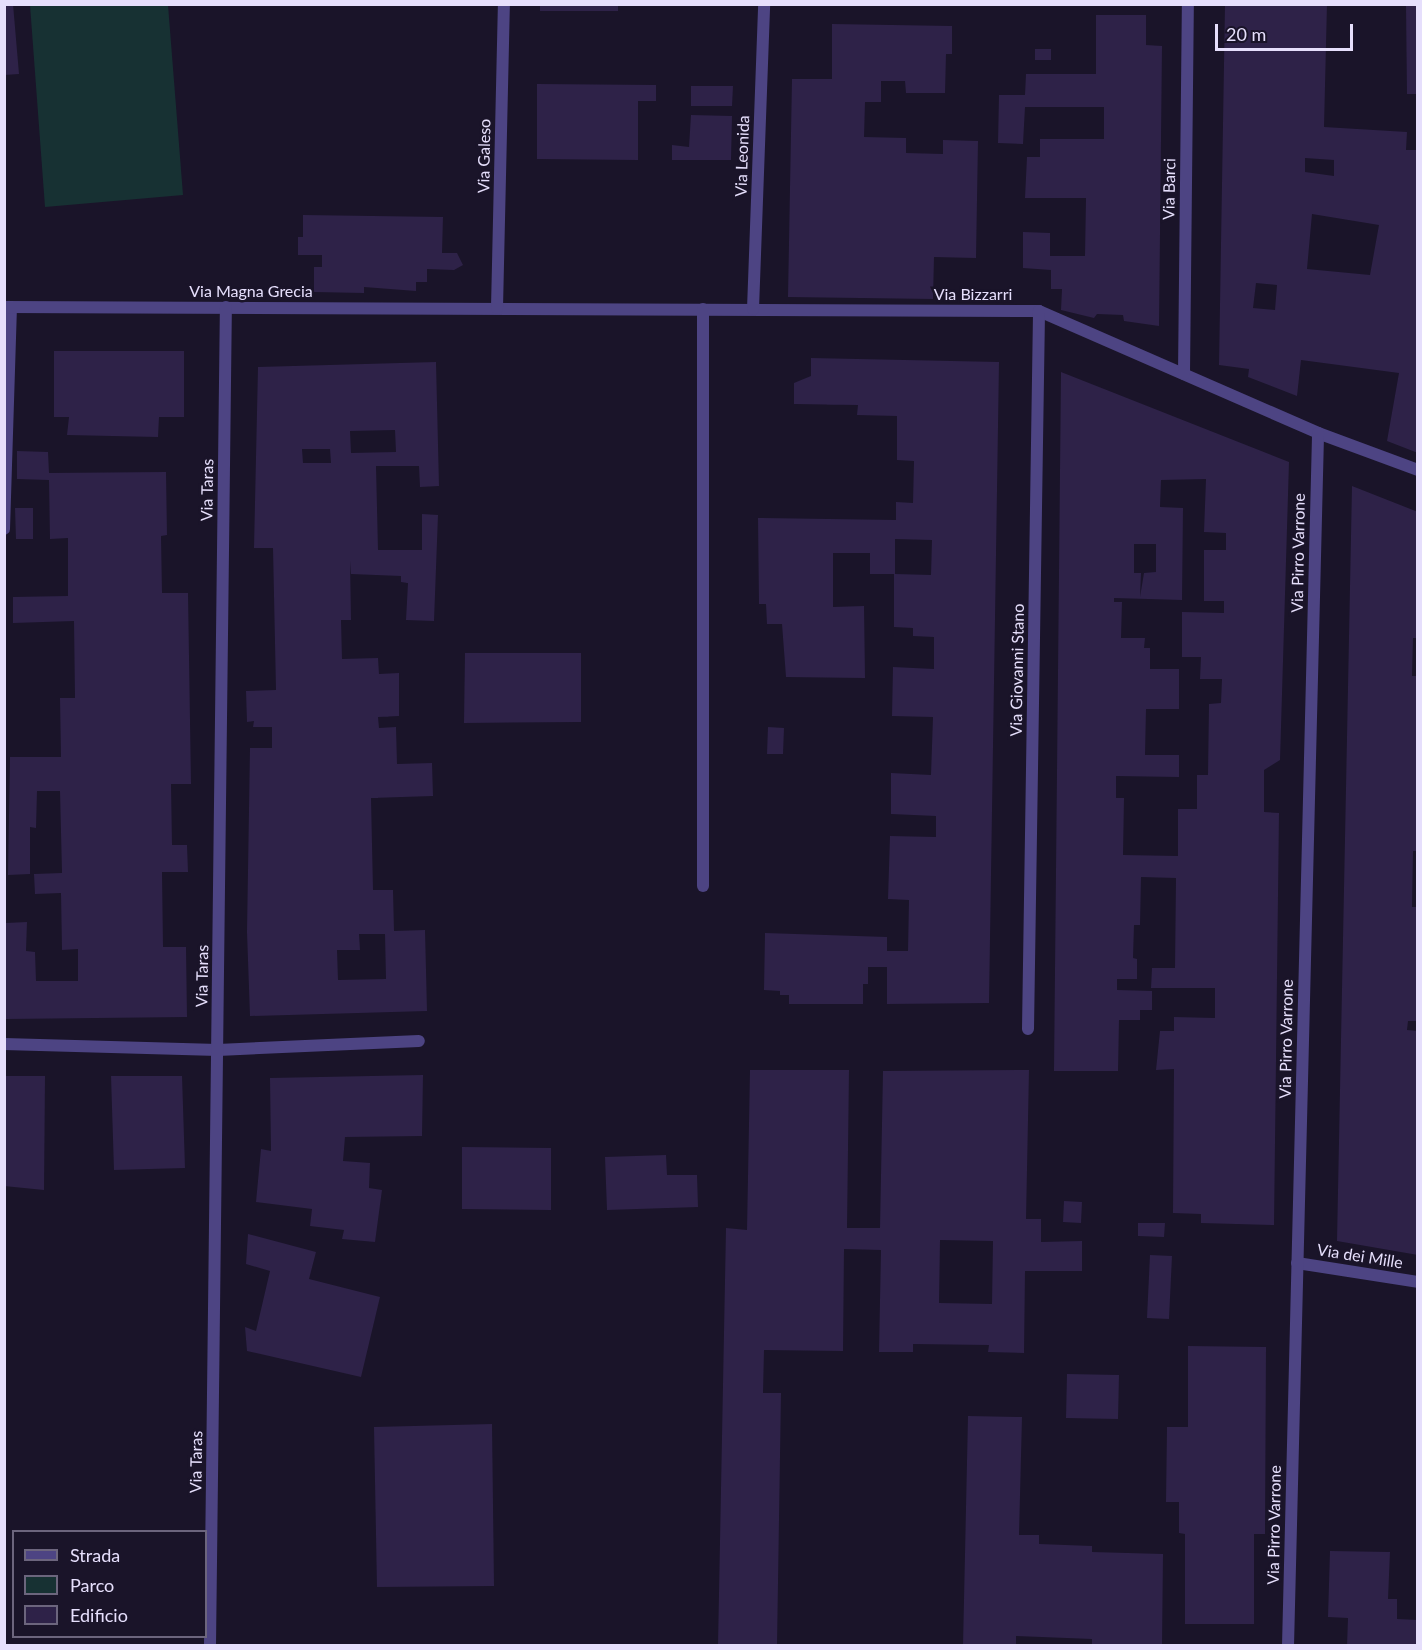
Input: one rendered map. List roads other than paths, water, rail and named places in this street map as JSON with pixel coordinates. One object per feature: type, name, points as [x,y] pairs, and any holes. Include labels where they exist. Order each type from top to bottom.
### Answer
[{"type":"street","name":"Via Galeso","points":[[497,308],[504,4]]},
{"type":"street","name":"Via Leonida","points":[[753,309],[764,4]]},
{"type":"street","name":"Via Barci","points":[[1184,374],[1188,4]]},
{"type":"street","name":"Via Magna Grecia","points":[[8,307],[497,308]]},
{"type":"street","points":[[4,529],[8,307]]},
{"type":"street","name":"Via Taras","points":[[210,1646],[226,307]]},
{"type":"street","name":"Via Bizzarri","points":[[497,308],[1039,311],[1318,433],[1418,470]]},
{"type":"street","points":[[703,309],[703,886]]},
{"type":"street","name":"Via Giovanni Stano","points":[[1028,1029],[1039,311]]},
{"type":"street","name":"Via Pirro Varrone","points":[[1288,1646],[1318,433]]},
{"type":"street","points":[[4,1044],[218,1050],[419,1041]]},
{"type":"street","name":"Via dei Mille","points":[[1297,1263],[1418,1282]]}]
